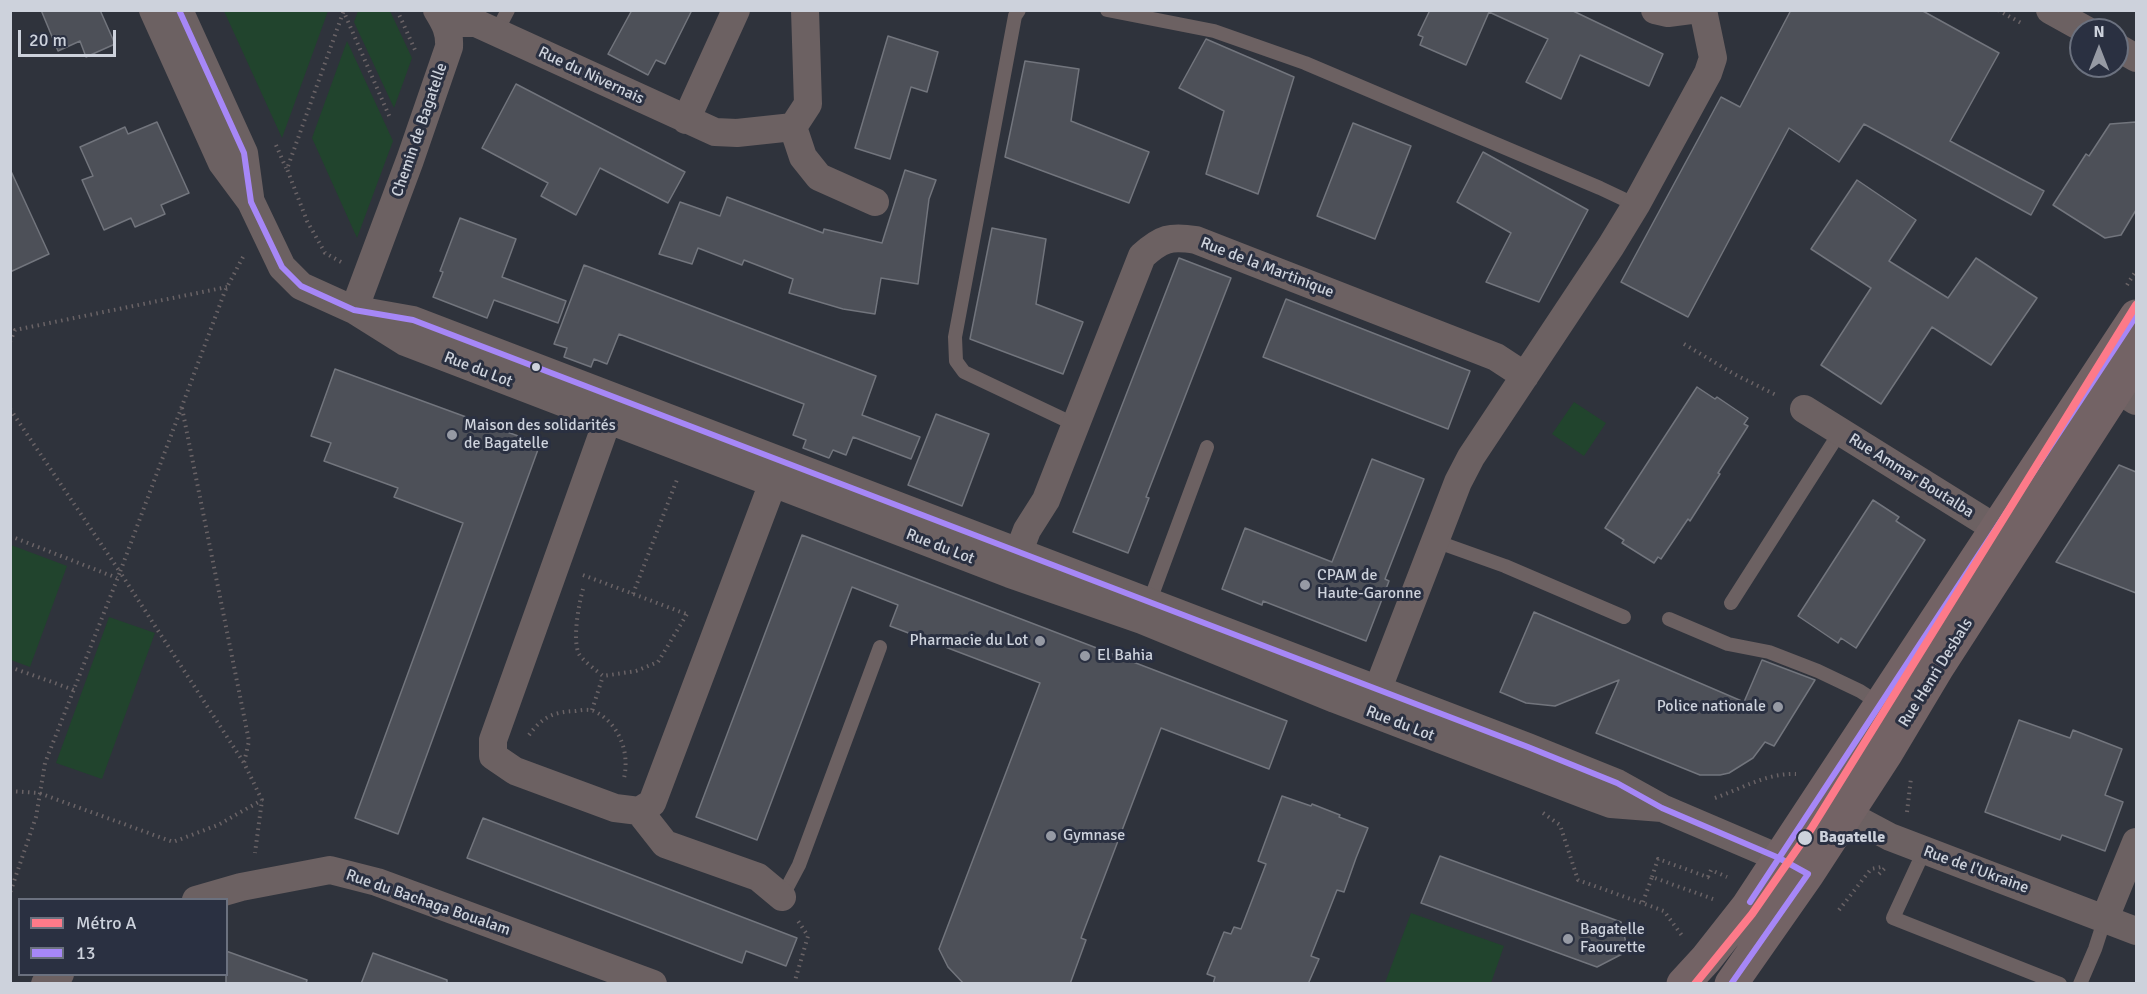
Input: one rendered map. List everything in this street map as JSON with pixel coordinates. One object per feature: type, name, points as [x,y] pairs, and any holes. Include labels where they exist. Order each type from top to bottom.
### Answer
[{"type":"street","name":"Rue du Lot","points":[[153,10],[222,163],[251,202],[282,267],[301,286],[354,310],[405,342],[612,408],[1373,700],[1611,804],[1662,808],[1779,858],[1808,874]]},
{"type":"street","name":"Rue du Lot","points":[[179,10],[243,153],[251,202]]},
{"type":"street","points":[[686,120],[736,10]]},
{"type":"street","points":[[805,10],[808,104],[793,127],[803,158],[819,177],[875,202]]},
{"type":"street","points":[[1655,10],[1668,14],[1691,10]]},
{"type":"street","points":[[1373,700],[1458,482],[1471,457],[1636,205],[1707,73],[1713,58],[1703,10]]},
{"type":"street","points":[[2050,10],[2069,21]]},
{"type":"street","name":"Chemin de Bagatelle","points":[[441,17],[476,23],[502,22]]},
{"type":"street","name":"Chemin de Bagatelle","points":[[354,310],[449,47],[450,36],[441,17]]},
{"type":"street","name":"Rue du Nivernais","points":[[502,22],[686,120],[715,132],[737,133],[793,127]]},
{"type":"street","name":"Rue de la Martinique","points":[[1014,562],[1027,530],[1046,500],[1142,256],[1157,243],[1177,237],[1196,240],[1496,357],[1525,376]]},
{"type":"street","name":"Rue Henri Desbals","points":[[2117,389],[2136,316]]},
{"type":"street","name":"Rue Henri Desbals","points":[[1731,984],[1808,874],[1833,807],[1882,705],[2117,389],[2136,360]]},
{"type":"street","points":[[612,408],[493,740],[493,756],[515,771],[615,808],[639,811],[652,803],[777,471]]},
{"type":"street","name":"Rue Ammar Boutalba","points":[[1804,409],[2008,536]]},
{"type":"street","name":"Rue Henri Desbals","points":[[1683,984],[1747,907],[1779,858],[1886,754],[1938,667],[2008,536]]},
{"type":"street","name":"Rue de l'Ukraine","points":[[1833,807],[1890,837],[1924,851],[2136,931]]},
{"type":"street","points":[[639,811],[665,844],[758,877],[782,897]]},
{"type":"street","points":[[2105,918],[2136,842]]},
{"type":"street","name":"Rue du Bachaga Boualam","points":[[203,898],[249,885],[330,870],[377,882],[653,984]]},
{"type":"street","points":[[45,984],[58,976]]},
{"type":"lane","points":[[1019,10],[1012,27],[955,337],[956,361],[964,372],[1076,424]]},
{"type":"lane","points":[[1107,10],[1214,31],[1305,63],[1636,205]]},
{"type":"lane","points":[[1731,603],[1840,432]]},
{"type":"lane","points":[[1146,611],[1207,447]]},
{"type":"lane","points":[[1435,541],[1505,566],[1624,617]]},
{"type":"lane","points":[[1669,619],[1728,644],[1769,652],[1818,670],[1882,705]]},
{"type":"lane","points":[[782,897],[799,865],[880,647]]},
{"type":"lane","points":[[1924,851],[1893,918],[2060,984]]},
{"type":"lane","points":[[2080,984],[2105,918]]},
{"type":"path","points":[[397,10],[417,54]]},
{"type":"path","points":[[344,11],[394,124],[397,114]]},
{"type":"path","points":[[344,11],[287,169],[307,221],[325,253],[348,266]]},
{"type":"path","points":[[10,893],[36,817],[45,763],[120,572],[227,287],[247,248]]},
{"type":"path","points":[[10,342],[15,330],[227,287]]},
{"type":"path","points":[[1684,344],[1734,374],[1804,409]]},
{"type":"path","points":[[182,408],[249,741],[244,763]]},
{"type":"path","points":[[10,409],[120,572],[244,763],[262,800],[255,856]]},
{"type":"path","points":[[633,594],[680,472]]},
{"type":"path","points":[[10,536],[117,578]]},
{"type":"path","points":[[555,565],[695,617]]},
{"type":"path","points":[[583,588],[577,611],[576,632],[579,654],[603,676]]},
{"type":"path","points":[[603,676],[636,670],[658,662],[687,614]]},
{"type":"path","points":[[10,667],[74,690]]},
{"type":"path","points":[[592,710],[603,676]]},
{"type":"path","points":[[525,744],[539,723],[555,712],[592,710],[610,722],[622,741],[627,767],[624,779]]},
{"type":"path","points":[[10,791],[39,793],[173,842],[218,825],[262,800]]},
{"type":"path","points":[[1643,902],[1659,859],[1710,878],[1711,870],[1731,879]]},
{"type":"path","points":[[1839,910],[1871,868]]},
{"type":"path","points":[[1652,877],[1716,900]]},
{"type":"path","points":[[782,897],[808,936],[794,984]]},
{"type":"green space","points":[[224,11],[328,11],[282,138]]},
{"type":"green space","points":[[358,11],[390,11],[412,58],[394,108],[354,22]]},
{"type":"green space","points":[[347,41],[393,141],[357,238],[312,138]]},
{"type":"green space","points":[[1574,402],[1606,423],[1584,456],[1552,434]]},
{"type":"green space","points":[[11,545],[67,566],[30,667],[11,660]]},
{"type":"green space","points":[[109,617],[155,633],[102,779],[56,763]]},
{"type":"green space","points":[[1411,913],[1504,946],[1491,983],[1385,983]]},
{"type":"building","points":[[41,10],[100,10],[115,44],[86,57],[80,41],[58,51]]},
{"type":"building","points":[[632,10],[692,10],[665,64],[656,60],[648,75],[608,54]]},
{"type":"building","points":[[1430,10],[1571,10],[1663,54],[1649,86],[1580,55],[1561,99],[1526,82],[1548,39],[1489,12],[1466,65],[1420,45],[1423,37],[1418,35]]},
{"type":"building","points":[[1791,10],[1921,10],[1999,53],[1950,141],[2044,191],[2031,215],[1864,124],[1839,162],[1789,128],[1688,317],[1621,282],[1721,97],[1740,107]]},
{"type":"building","points":[[888,36],[938,52],[927,92],[911,87],[890,159],[855,148]]},
{"type":"building","points":[[1206,39],[1294,77],[1258,194],[1206,174],[1224,111],[1179,88]]},
{"type":"building","points":[[1025,61],[1079,69],[1071,121],[1149,152],[1129,203],[1005,157]]},
{"type":"building","points":[[516,84],[685,172],[668,203],[600,168],[576,215],[541,196],[548,183],[482,148]]},
{"type":"building","points":[[157,122],[189,193],[161,205],[165,214],[135,227],[131,218],[104,230],[82,180],[93,176],[80,147],[125,127],[128,134]]},
{"type":"building","points":[[2136,122],[2136,210],[2121,235],[2105,238],[2053,205],[2086,154],[2089,156],[2110,124]]},
{"type":"building","points":[[1353,123],[1411,146],[1375,239],[1317,216]]},
{"type":"building","points":[[1483,152],[1588,210],[1539,302],[1486,282],[1511,233],[1457,202]]},
{"type":"building","points":[[10,169],[49,254],[10,272]]},
{"type":"building","points":[[905,170],[936,180],[929,199],[918,284],[881,278],[875,314],[843,309],[789,293],[793,279],[744,260],[742,265],[698,248],[692,264],[659,254],[680,202],[720,216],[727,197],[823,233],[824,229],[882,243]]},
{"type":"building","points":[[1857,180],[1916,220],[1889,261],[1948,298],[1976,258],[2037,298],[1991,365],[1932,327],[1881,404],[1821,365],[1871,288],[1811,249]]},
{"type":"building","points":[[460,218],[516,239],[502,277],[566,301],[558,323],[494,300],[487,318],[433,297]]},
{"type":"building","points":[[992,228],[1046,239],[1036,304],[1083,322],[1063,374],[970,339]]},
{"type":"building","points":[[1179,258],[1231,278],[1146,497],[1149,498],[1128,553],[1073,532]]},
{"type":"building","points":[[584,265],[876,376],[862,415],[920,437],[911,459],[853,437],[846,455],[833,450],[829,458],[803,448],[806,440],[793,435],[804,404],[619,334],[607,364],[594,359],[591,367],[564,357],[567,348],[554,344]]},
{"type":"building","points":[[1286,299],[1470,371],[1448,429],[1263,357]]},
{"type":"building","points":[[335,369],[540,444],[398,834],[355,818],[463,523],[394,497],[398,488],[324,461],[331,443],[311,436]]},
{"type":"building","points":[[1697,387],[1715,399],[1717,397],[1748,418],[1744,424],[1748,426],[1690,521],[1688,519],[1661,559],[1658,557],[1654,563],[1622,543],[1624,540],[1605,528]]},
{"type":"building","points":[[936,414],[989,434],[962,506],[908,485]]},
{"type":"building","name":"CPAM de Haute-Garonne","points":[[1372,459],[1424,479],[1385,579],[1389,581],[1366,641],[1263,601],[1262,605],[1222,589],[1245,528],[1332,562]]},
{"type":"building","points":[[2119,465],[2136,472],[2136,593],[2056,562]]},
{"type":"building","points":[[1873,500],[1899,517],[1896,521],[1925,540],[1856,648],[1841,638],[1838,643],[1798,616]]},
{"type":"building","points":[[802,535],[1287,721],[1269,769],[1161,728],[1081,938],[1086,940],[1070,984],[964,984],[948,967],[939,949],[1040,683],[890,626],[898,605],[852,587],[757,840],[696,817]]},
{"type":"building","points":[[1534,612],[1744,702],[1762,660],[1815,680],[1774,746],[1765,742],[1753,758],[1729,773],[1700,775],[1596,733],[1619,680],[1555,706],[1526,703],[1500,692]]},
{"type":"building","points":[[2019,720],[2070,738],[2073,730],[2122,749],[2105,795],[2123,802],[2105,851],[2062,835],[2060,840],[1985,812]]},
{"type":"building","points":[[1282,796],[1311,806],[1312,804],[1368,828],[1344,892],[1337,890],[1311,956],[1319,959],[1308,984],[1213,984],[1215,977],[1207,974],[1224,932],[1231,934],[1234,927],[1241,929],[1266,864],[1258,861]]},
{"type":"building","points":[[483,818],[797,938],[786,966],[746,951],[742,963],[467,858]]},
{"type":"building","points":[[1440,856],[1621,922],[1628,951],[1597,967],[1421,903]]},
{"type":"building","points":[[228,952],[307,980],[306,984],[226,984]]},
{"type":"building","points":[[373,953],[447,980],[447,984],[361,984]]},
{"type":"metro line","name":"A","points":[[1695,984],[1752,914],[1811,829],[2136,305]]},
{"type":"transit line","name":"13","points":[[179,10],[244,153],[251,202],[282,267],[301,286],[354,310],[413,320],[1528,747],[1617,783],[1662,808],[1779,858],[1808,874],[1731,984]]},
{"type":"transit line","name":"13","points":[[1750,902],[2136,316]]},
{"type":"place","name":"Maison des solidarités de Bagatelle","points":[[452,435]]},
{"type":"place","name":"CPAM de Haute-Garonne","points":[[1305,585]]},
{"type":"place","name":"Pharmacie du Lot","points":[[1040,641]]},
{"type":"place","name":"El Bahia","points":[[1085,656]]},
{"type":"place","name":"Police nationale","points":[[1778,707]]},
{"type":"place","name":"Gymnase","points":[[1051,836]]},
{"type":"place","name":"Bagatelle","points":[[1805,838]]},
{"type":"place","name":"Bagatelle Faourette","points":[[1568,939]]}]
